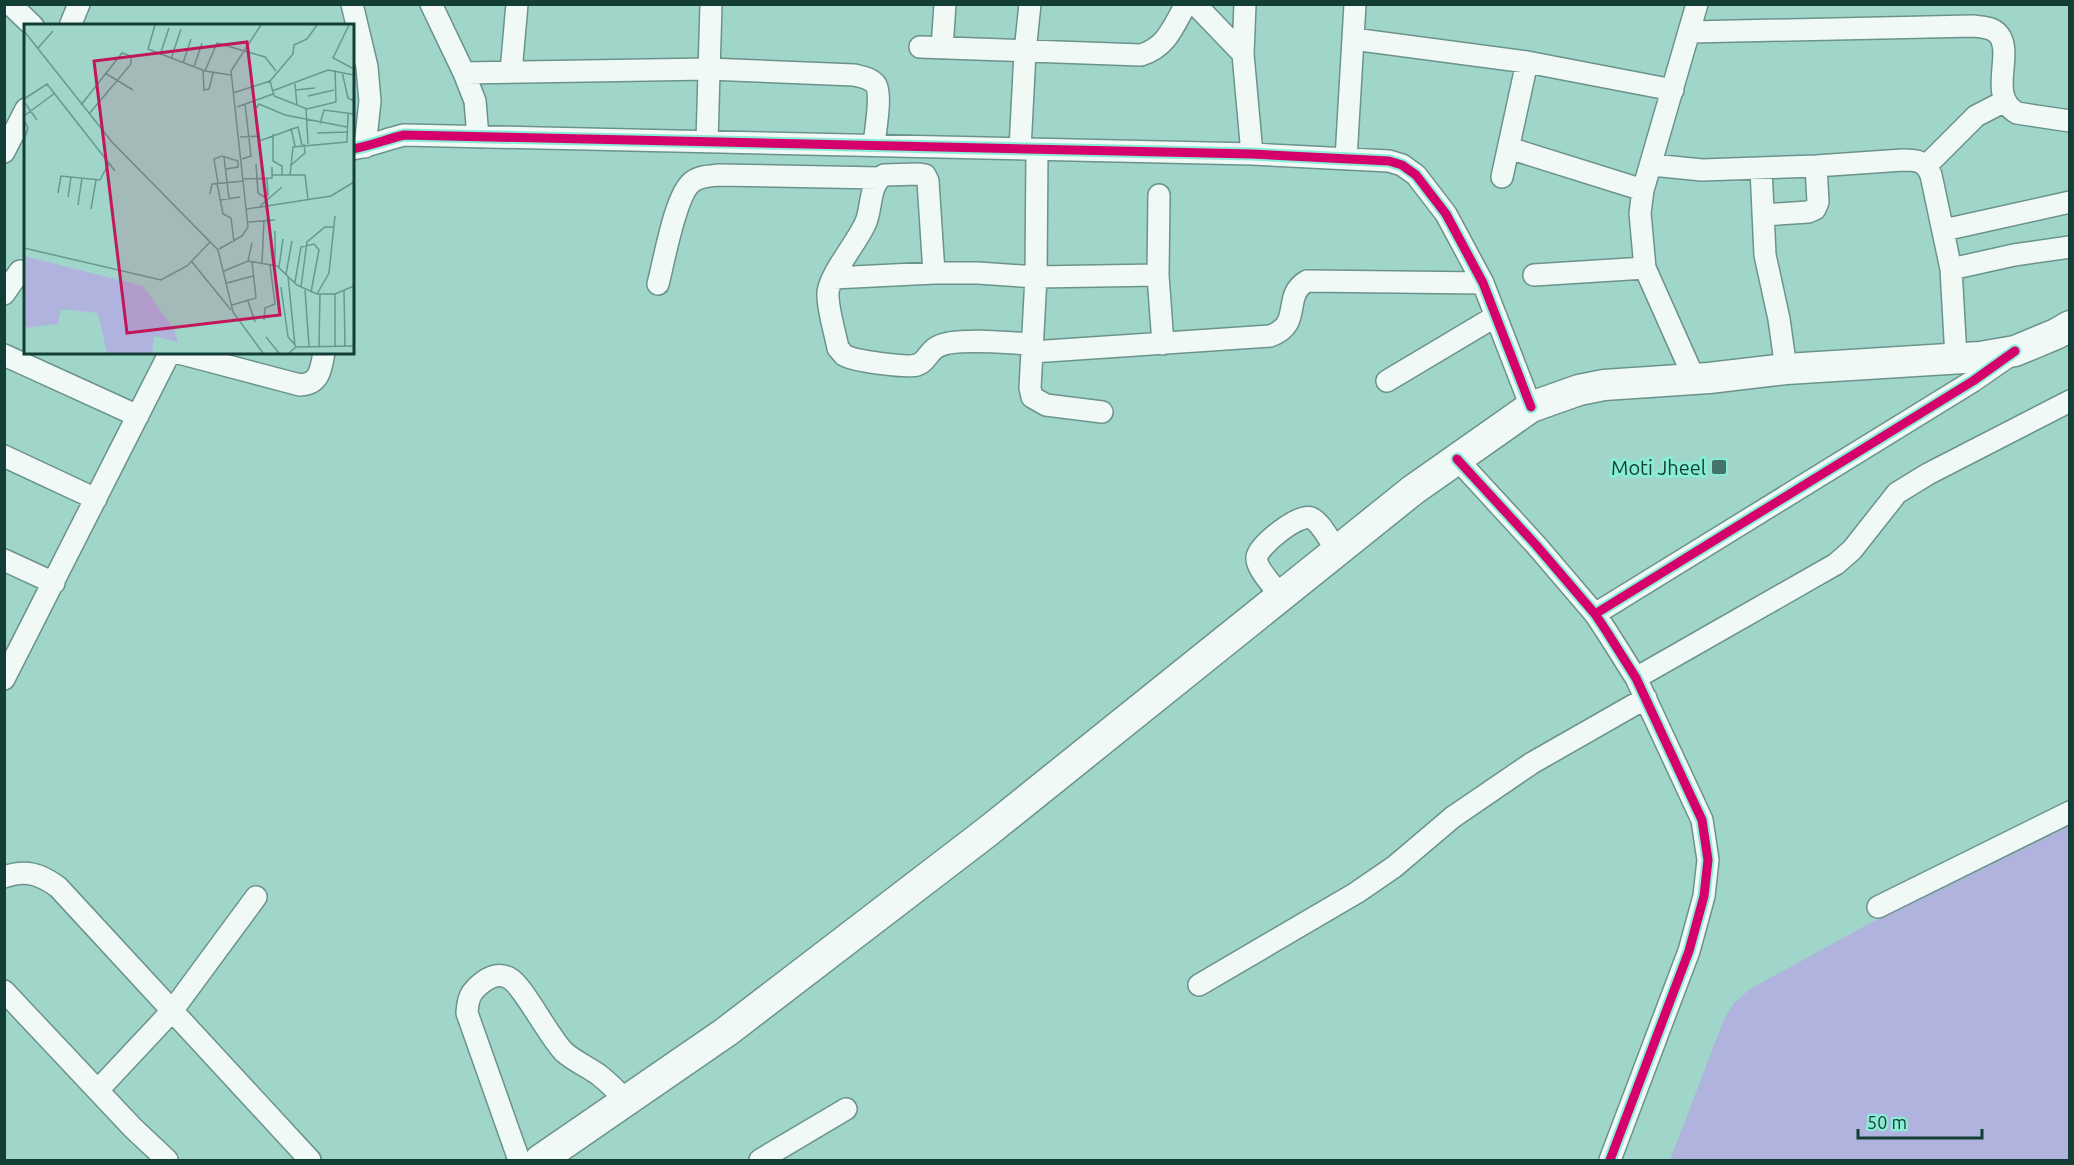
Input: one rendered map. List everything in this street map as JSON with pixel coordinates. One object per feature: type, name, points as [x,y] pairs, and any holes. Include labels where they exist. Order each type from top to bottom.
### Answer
[{"type":"highway","points":[[540,1161],[726,1032],[977,839],[1413,490],[1531,407],[1579,390],[1604,385],[1786,369],[1980,357],[2015,351],[2070,326]]},
{"type":"street","points":[[10,4],[31,24]]},
{"type":"street","points":[[71,24],[79,4]]},
{"type":"street","points":[[352,4],[367,67],[370,101],[359,148]]},
{"type":"street","points":[[431,4],[475,101],[478,137]]},
{"type":"street","points":[[511,72],[517,4]]},
{"type":"street","points":[[707,141],[711,4]]},
{"type":"street","points":[[942,48],[945,4]]},
{"type":"street","points":[[1030,4],[1025,52],[1036,277],[1030,388],[1032,397],[1046,405],[1102,412]]},
{"type":"street","points":[[920,47],[1141,55],[1162,44],[1186,4]]},
{"type":"street","points":[[1195,4],[1243,54]]},
{"type":"street","points":[[1245,4],[1243,54],[1252,154]]},
{"type":"street","points":[[1346,159],[1355,4]]},
{"type":"street","points":[[1694,378],[1645,268],[1640,213],[1643,190],[1697,4]]},
{"type":"street","points":[[1690,32],[1973,26],[1988,28],[1998,33],[2003,43],[2002,90],[2010,109],[2017,113],[2070,121]]},
{"type":"street","points":[[1353,39],[1527,62],[1673,90]]},
{"type":"street","points":[[1502,177],[1527,62]]},
{"type":"street","points":[[464,73],[709,69],[854,75],[869,78],[876,85],[879,94],[885,176]]},
{"type":"street","points":[[1927,165],[1976,116],[2005,101]]},
{"type":"street","points":[[4,152],[24,113]]},
{"type":"street","points":[[359,148],[404,135],[1252,154],[1389,161],[1402,165],[1416,175],[1446,214],[1483,284],[1531,407]]},
{"type":"street","points":[[1509,148],[1643,190]]},
{"type":"street","points":[[1652,165],[1702,170],[1816,166],[1903,159],[1915,160],[1927,165],[1931,174],[1951,268],[1956,357]]},
{"type":"street","points":[[1763,215],[1808,212],[1815,209],[1818,202],[1816,166]]},
{"type":"street","points":[[1761,168],[1765,255],[1779,319],[1786,369]]},
{"type":"street","points":[[658,284],[678,205],[684,192],[690,183],[702,177],[718,174],[924,175],[928,181],[934,273]]},
{"type":"street","points":[[885,176],[875,184],[867,219],[833,278],[829,290],[828,299],[838,348],[850,358],[889,364],[916,365],[923,361],[933,347],[952,342],[1032,348],[1163,344],[1270,336],[1284,329],[1289,321],[1295,293],[1300,285],[1307,281],[1483,284]]},
{"type":"street","points":[[1159,195],[1158,275],[1163,344]]},
{"type":"street","points":[[1944,230],[2070,202]]},
{"type":"street","points":[[1951,268],[2014,255],[2070,247]]},
{"type":"street","points":[[1534,275],[1645,268]]},
{"type":"street","points":[[4,294],[17,270]]},
{"type":"street","points":[[833,278],[934,273],[1036,277],[1158,275]]},
{"type":"street","points":[[1388,381],[1496,316]]},
{"type":"street","points":[[1595,614],[1973,381],[2015,351]]},
{"type":"street","points":[[7,670],[54,583],[169,354]]},
{"type":"street","points":[[183,354],[300,385],[315,381],[324,354]]},
{"type":"street","points":[[4,355],[138,416]]},
{"type":"street","points":[[1636,678],[1836,564],[1852,549],[1897,493],[1928,474],[2070,401]]},
{"type":"street","points":[[4,456],[96,499]]},
{"type":"street","points":[[1457,459],[1521,527],[1595,614],[1636,678],[1702,820],[1708,860],[1704,896],[1689,951],[1610,1161]]},
{"type":"street","points":[[1281,596],[1258,565],[1257,558],[1261,546],[1304,517],[1312,518],[1318,524],[1337,551]]},
{"type":"street","points":[[4,560],[54,583]]},
{"type":"street","points":[[1199,985],[1356,893],[1394,867],[1454,817],[1532,763],[1646,698]]},
{"type":"street","points":[[1878,907],[2070,812]]},
{"type":"street","points":[[4,877],[30,873],[43,876],[58,887],[310,1161]]},
{"type":"street","points":[[98,1090],[172,1011],[256,897]]},
{"type":"street","points":[[519,1161],[467,1013],[468,999],[472,990],[489,978],[497,975],[515,982],[540,1021],[566,1053],[602,1077],[626,1101]]},
{"type":"street","points":[[4,990],[167,1161]]},
{"type":"street","points":[[760,1161],[785,1154],[846,1109]]},
{"type":"water","points":[[2069,821],[2069,1160],[1670,1160],[1724,1019],[1734,1003],[1750,989],[1914,899]]},
{"type":"cycle path","points":[[354,149],[404,135],[1252,154],[1389,161],[1402,165],[1416,175],[1446,214],[1483,283],[1531,407]]},
{"type":"cycle path","points":[[1595,614],[1973,381],[2015,351]]},
{"type":"cycle path","points":[[1457,459],[1536,545],[1595,614],[1636,678],[1702,820],[1708,860],[1704,896],[1689,951],[1610,1160]]},
{"type":"place","name":"Moti Jheel","points":[[1719,467]]}]
